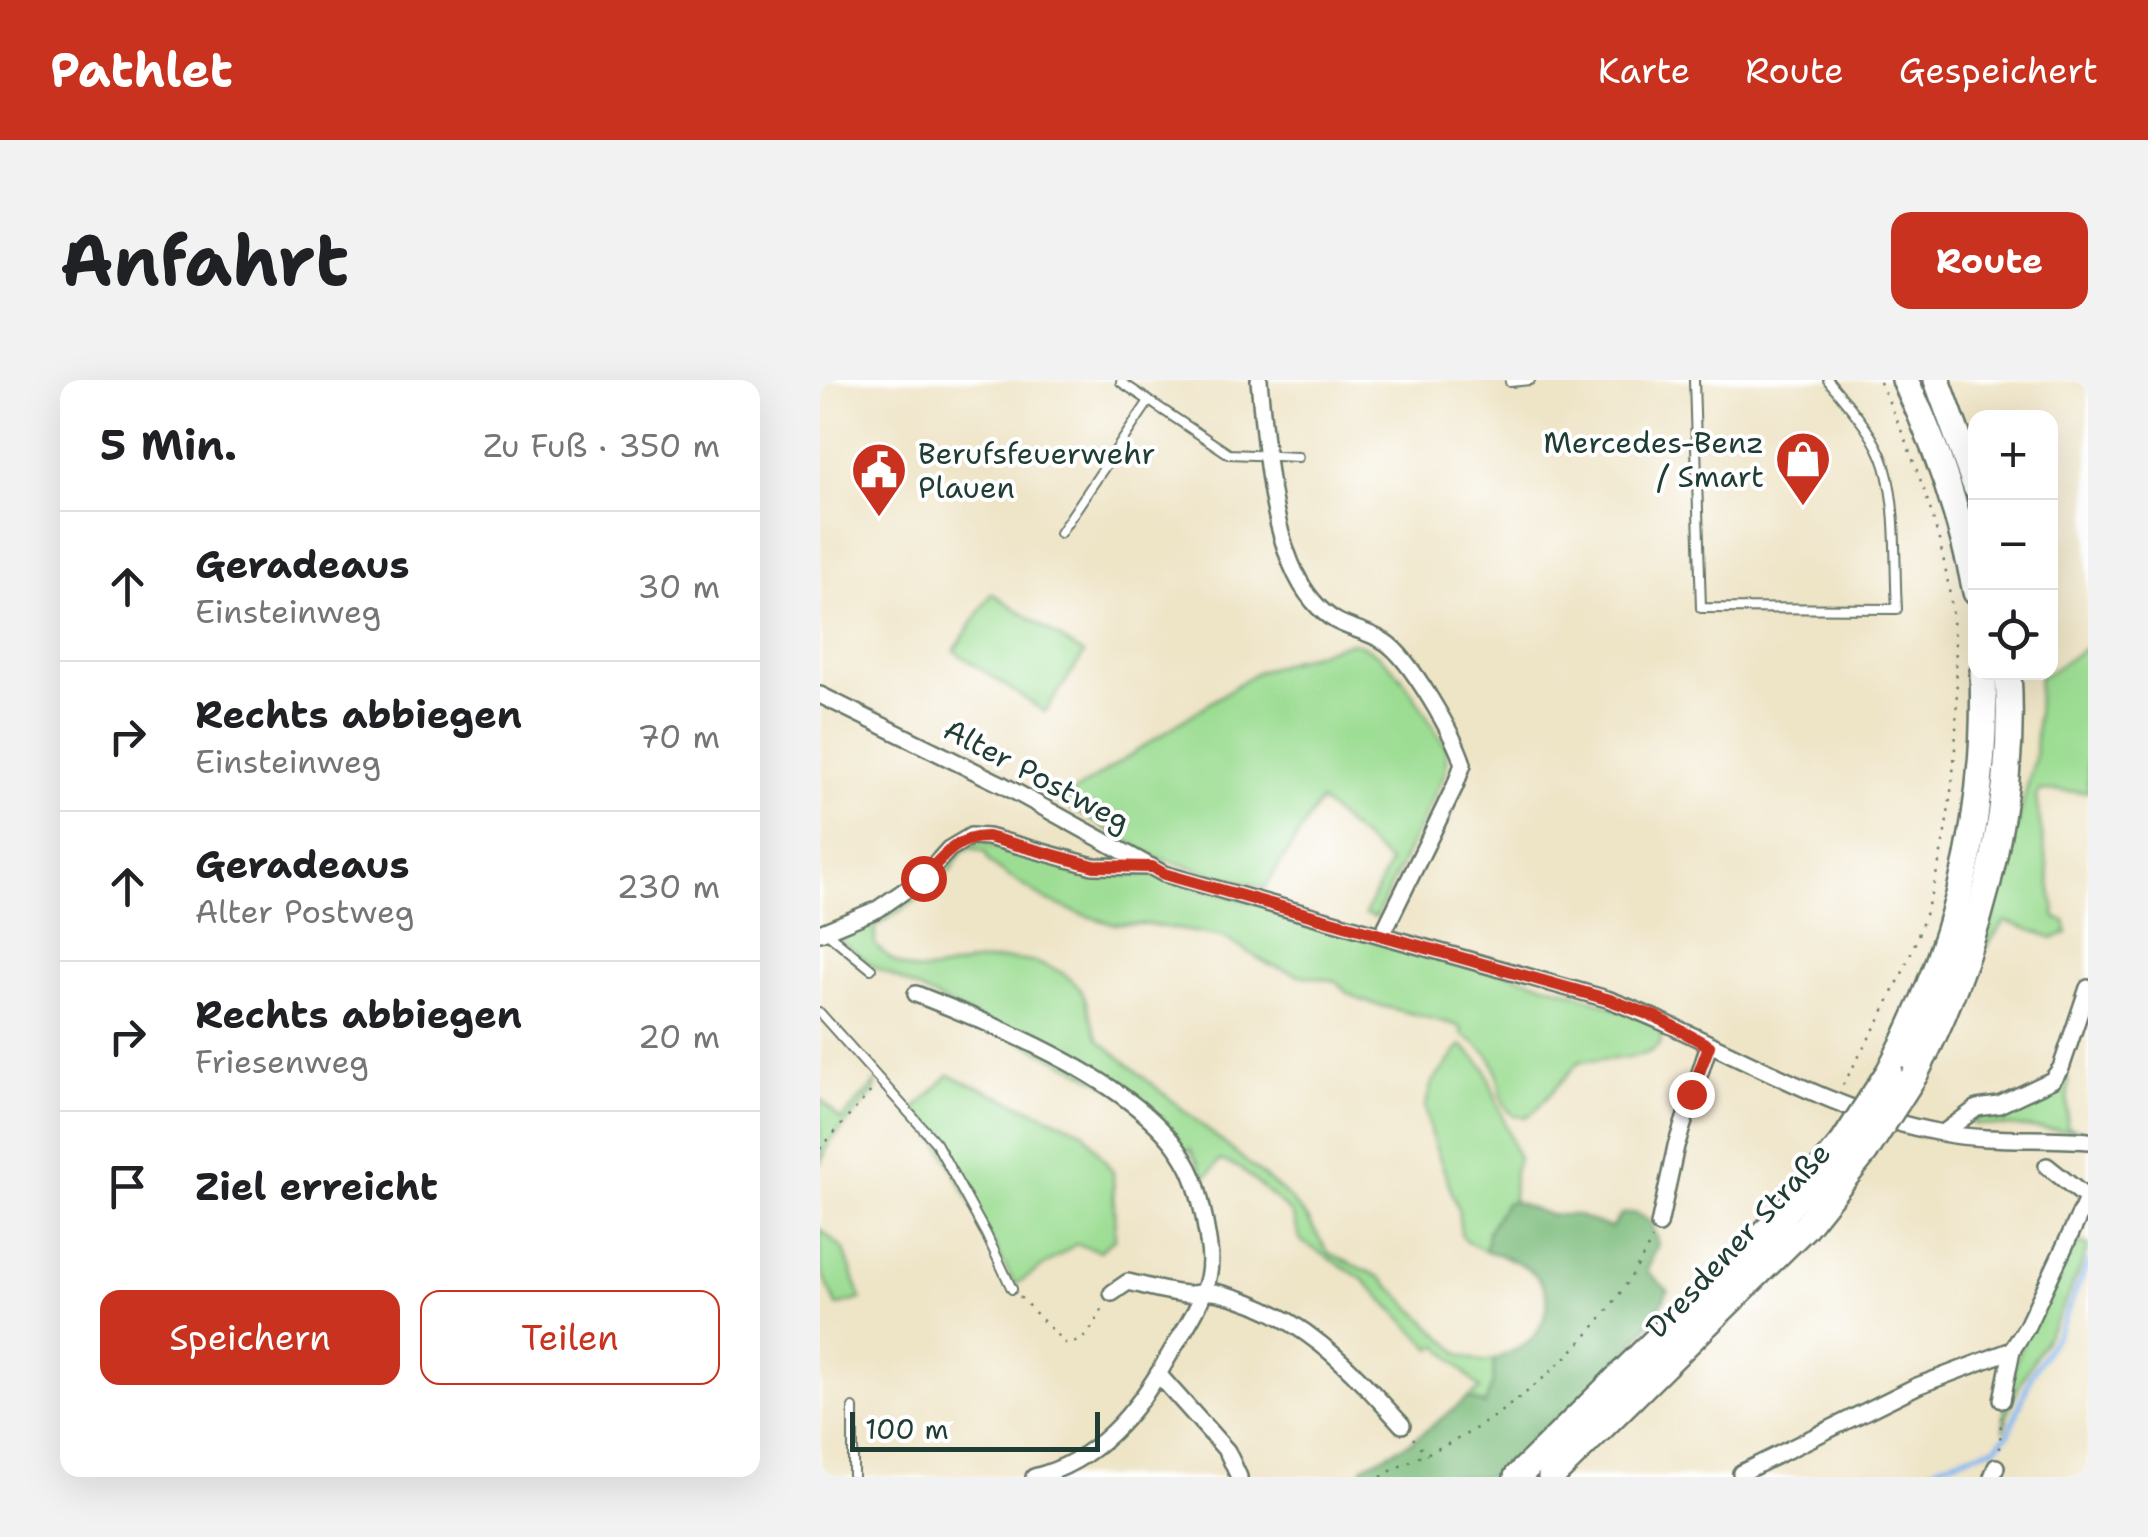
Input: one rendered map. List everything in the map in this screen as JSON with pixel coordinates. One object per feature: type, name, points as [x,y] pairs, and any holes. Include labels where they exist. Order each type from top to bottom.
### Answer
[{"type":"main road","points":[[1905,380],[1940,460],[1976,590]]},
{"type":"main road","points":[[1937,380],[1968,464]]},
{"type":"main road","points":[[1902,1073],[1970,859],[1982,770],[1983,680]]},
{"type":"main road","points":[[1517,1477],[1854,1148],[1956,986],[1984,902],[2005,785],[2008,680]]},
{"type":"main road","name":"Dresdener Straße","points":[[1550,1477],[1805,1226],[1854,1148]]},
{"type":"street","points":[[1260,380],[1274,504],[1287,548],[1310,600],[1332,620],[1384,642],[1398,654],[1444,722],[1462,764],[1382,935]]},
{"type":"street","name":"Alter Postweg","points":[[820,694],[1003,785],[1164,874],[1607,999],[1656,1017],[1709,1046],[1835,1099],[1942,1133],[2088,1141]]},
{"type":"street","points":[[823,932],[878,909],[923,878],[949,849],[971,836],[988,837],[1094,866],[1152,867]]},
{"type":"street","points":[[1942,1133],[1977,1108],[1999,1105],[2052,1080],[2060,1068],[2088,988]]},
{"type":"street","points":[[916,994],[1043,1048],[1128,1103],[1156,1126],[1188,1165],[1200,1199],[1210,1266],[1204,1292],[1158,1374],[1117,1428],[1072,1462],[1034,1477]]},
{"type":"street","points":[[1658,1225],[1686,1112],[1709,1046]]},
{"type":"street","points":[[2002,1400],[2012,1350],[2087,1198],[2046,1166]]},
{"type":"street","points":[[1112,1293],[1128,1282],[1185,1294],[1222,1293],[1250,1302],[1317,1338],[1348,1365],[1402,1425]]},
{"type":"street","points":[[1741,1473],[1918,1386],[2012,1350]]},
{"type":"street","points":[[1158,1374],[1228,1450],[1240,1477]]},
{"type":"street","points":[[1072,1462],[1083,1477]]},
{"type":"lane","points":[[1510,382],[1530,380]]},
{"type":"lane","points":[[1694,380],[1700,608],[1898,608],[1885,466],[1874,443],[1828,380]]},
{"type":"lane","points":[[1121,382],[1228,454],[1298,457]]},
{"type":"lane","points":[[1060,533],[1149,401]]},
{"type":"lane","points":[[823,932],[870,969]]},
{"type":"lane","points":[[820,1013],[936,1143],[1012,1289]]},
{"type":"lane","points":[[852,1408],[853,1477]]},
{"type":"path","points":[[1835,1099],[1886,1007],[1918,934],[1949,805],[1955,739],[1956,657],[1941,548],[1925,494],[1878,380]]},
{"type":"path","points":[[820,1149],[880,1082]]},
{"type":"path","points":[[1382,1477],[1473,1430],[1530,1388],[1595,1326],[1633,1278],[1658,1225]]},
{"type":"path","points":[[1012,1289],[1065,1343],[1076,1344],[1085,1338],[1112,1293]]},
{"type":"path","points":[[1996,1466],[2002,1400]]},
{"type":"path","points":[[1402,1425],[1427,1456]]},
{"type":"green space","points":[[992,593],[1084,654],[1045,712],[954,651]]},
{"type":"green space","points":[[1351,642],[1368,648],[1395,670],[1446,747],[1446,771],[1376,917],[1365,914],[1390,863],[1320,801],[1265,888],[1158,858],[1059,802],[1257,672]]},
{"type":"green space","points":[[2088,646],[2088,792],[2039,790],[2036,798],[2056,918],[2065,921],[2068,933],[2053,938],[2005,921],[1984,950],[2035,757],[2039,680],[2058,680],[2058,667]]},
{"type":"green space","points":[[982,842],[1104,875],[1153,874],[1569,991],[1655,1023],[1661,1036],[1658,1046],[1634,1056],[1579,1062],[1534,1112],[1525,1117],[1514,1116],[1506,1107],[1489,1057],[1462,1035],[1462,1029],[1456,1025],[1363,1001],[1336,981],[1299,975],[1268,964],[1223,937],[1147,924],[1113,924],[1080,914],[1046,900],[990,863],[985,852],[972,848],[963,851],[950,871],[925,895],[875,927],[875,945],[913,970],[1018,960],[1047,966],[1072,980],[1084,996],[1100,1041],[1284,1193],[1308,1219],[1328,1253],[1380,1277],[1461,1355],[1482,1362],[1494,1360],[1493,1382],[1485,1405],[1468,1398],[1480,1389],[1439,1345],[1432,1349],[1364,1280],[1301,1241],[1292,1214],[1240,1168],[1220,1160],[1209,1174],[1200,1178],[1198,1174],[1202,1171],[1190,1149],[1184,1152],[1119,1091],[873,966],[834,935],[902,901],[959,851]]},
{"type":"green space","points":[[1462,1045],[1485,1068],[1518,1159],[1513,1201],[1505,1203],[1488,1231],[1486,1251],[1465,1241],[1461,1234],[1458,1209],[1425,1107],[1432,1083]]},
{"type":"green space","points":[[949,1075],[1083,1131],[1113,1172],[1115,1238],[1100,1251],[1076,1244],[1015,1285],[939,1142],[914,1110]]},
{"type":"green space","points":[[2059,1077],[2068,1078],[2067,1127],[2088,1132],[1973,1124],[1978,1113],[2042,1095]]},
{"type":"green space","points":[[876,1082],[874,1092],[829,1143],[820,1165],[820,1098],[841,1120]]},
{"type":"green space","points":[[1513,1201],[1549,1215],[1576,1215],[1611,1228],[1621,1214],[1635,1213],[1650,1221],[1658,1244],[1647,1271],[1668,1290],[1655,1314],[1591,1390],[1493,1477],[1361,1475],[1364,1466],[1411,1442],[1468,1398],[1485,1405],[1493,1382],[1494,1360],[1526,1344],[1540,1328],[1547,1300],[1539,1279],[1509,1258],[1486,1251],[1488,1231],[1505,1203]]},
{"type":"green space","points":[[820,1229],[844,1250],[861,1299],[837,1306],[820,1268]]},
{"type":"green space","points":[[2072,1243],[2088,1245],[2088,1250],[2062,1308],[2019,1386],[2004,1431],[2005,1406],[2017,1358]]},
{"type":"waterway","points":[[1920,1477],[1940,1465],[1995,1447],[2009,1433],[2032,1374],[2058,1332],[2088,1263]]},
{"type":"place","name":"Mercedes-Benz / Smart","points":[[1803,508]]},
{"type":"place","name":"Berufsfeuerwehr Plauen","points":[[879,519]]},
{"type":"route","points":[[923,878],[949,849],[971,836],[988,837],[1094,866],[1152,867],[1164,874],[1607,999],[1656,1017],[1709,1046],[1691,1094]]}]
